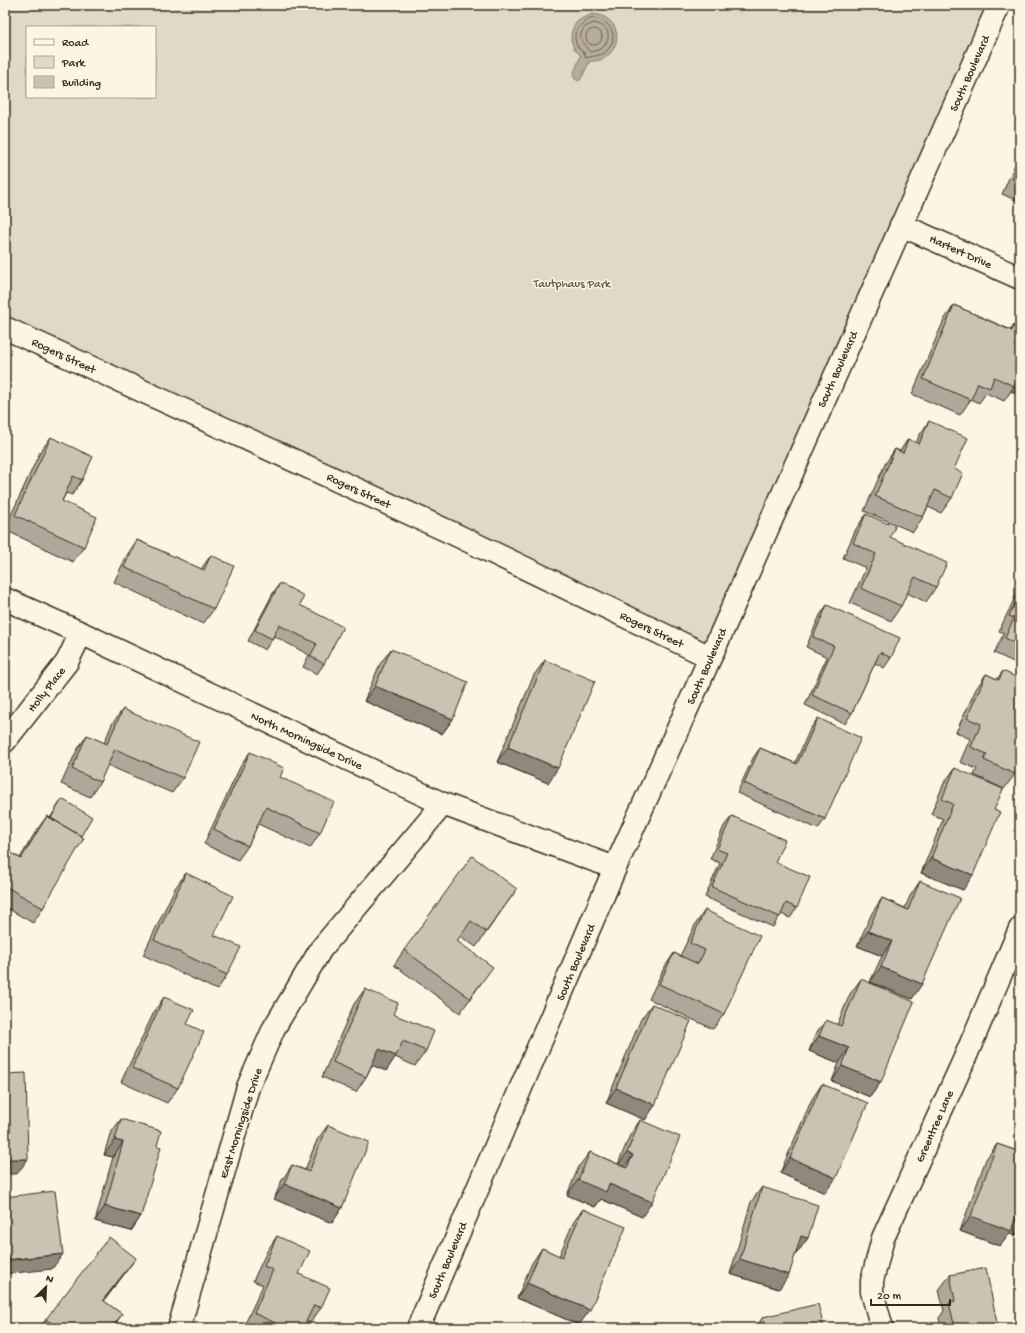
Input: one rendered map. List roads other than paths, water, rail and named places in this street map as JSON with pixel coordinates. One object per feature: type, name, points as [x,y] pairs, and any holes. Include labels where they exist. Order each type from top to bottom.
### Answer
[{"type":"street","name":"South Boulevard","points":[[418,1328],[615,868],[999,5]]},
{"type":"street","name":"Hartert Drive","points":[[901,225],[1020,278]]},
{"type":"street","name":"Rogers Street","points":[[5,328],[452,533],[710,657]]},
{"type":"street","name":"North Morningside Drive","points":[[5,598],[443,804],[615,868]]},
{"type":"street","name":"Holly Place","points":[[5,741],[67,662],[82,633]]},
{"type":"street","name":"East Morningside Drive","points":[[178,1328],[248,1087],[274,1028],[321,949],[443,804]]},
{"type":"street","name":"Greentree Lane","points":[[882,1328],[872,1292],[872,1281],[883,1238],[964,1060],[1020,929]]},
{"type":"water","points":[[593,14],[602,16],[609,20],[614,26],[617,40],[615,47],[603,59],[590,61],[579,81],[575,79],[573,75],[581,55],[572,44],[571,34],[578,21]]},
{"type":"park label","name":"Tautphaus Park","points":[[572,283]]}]
